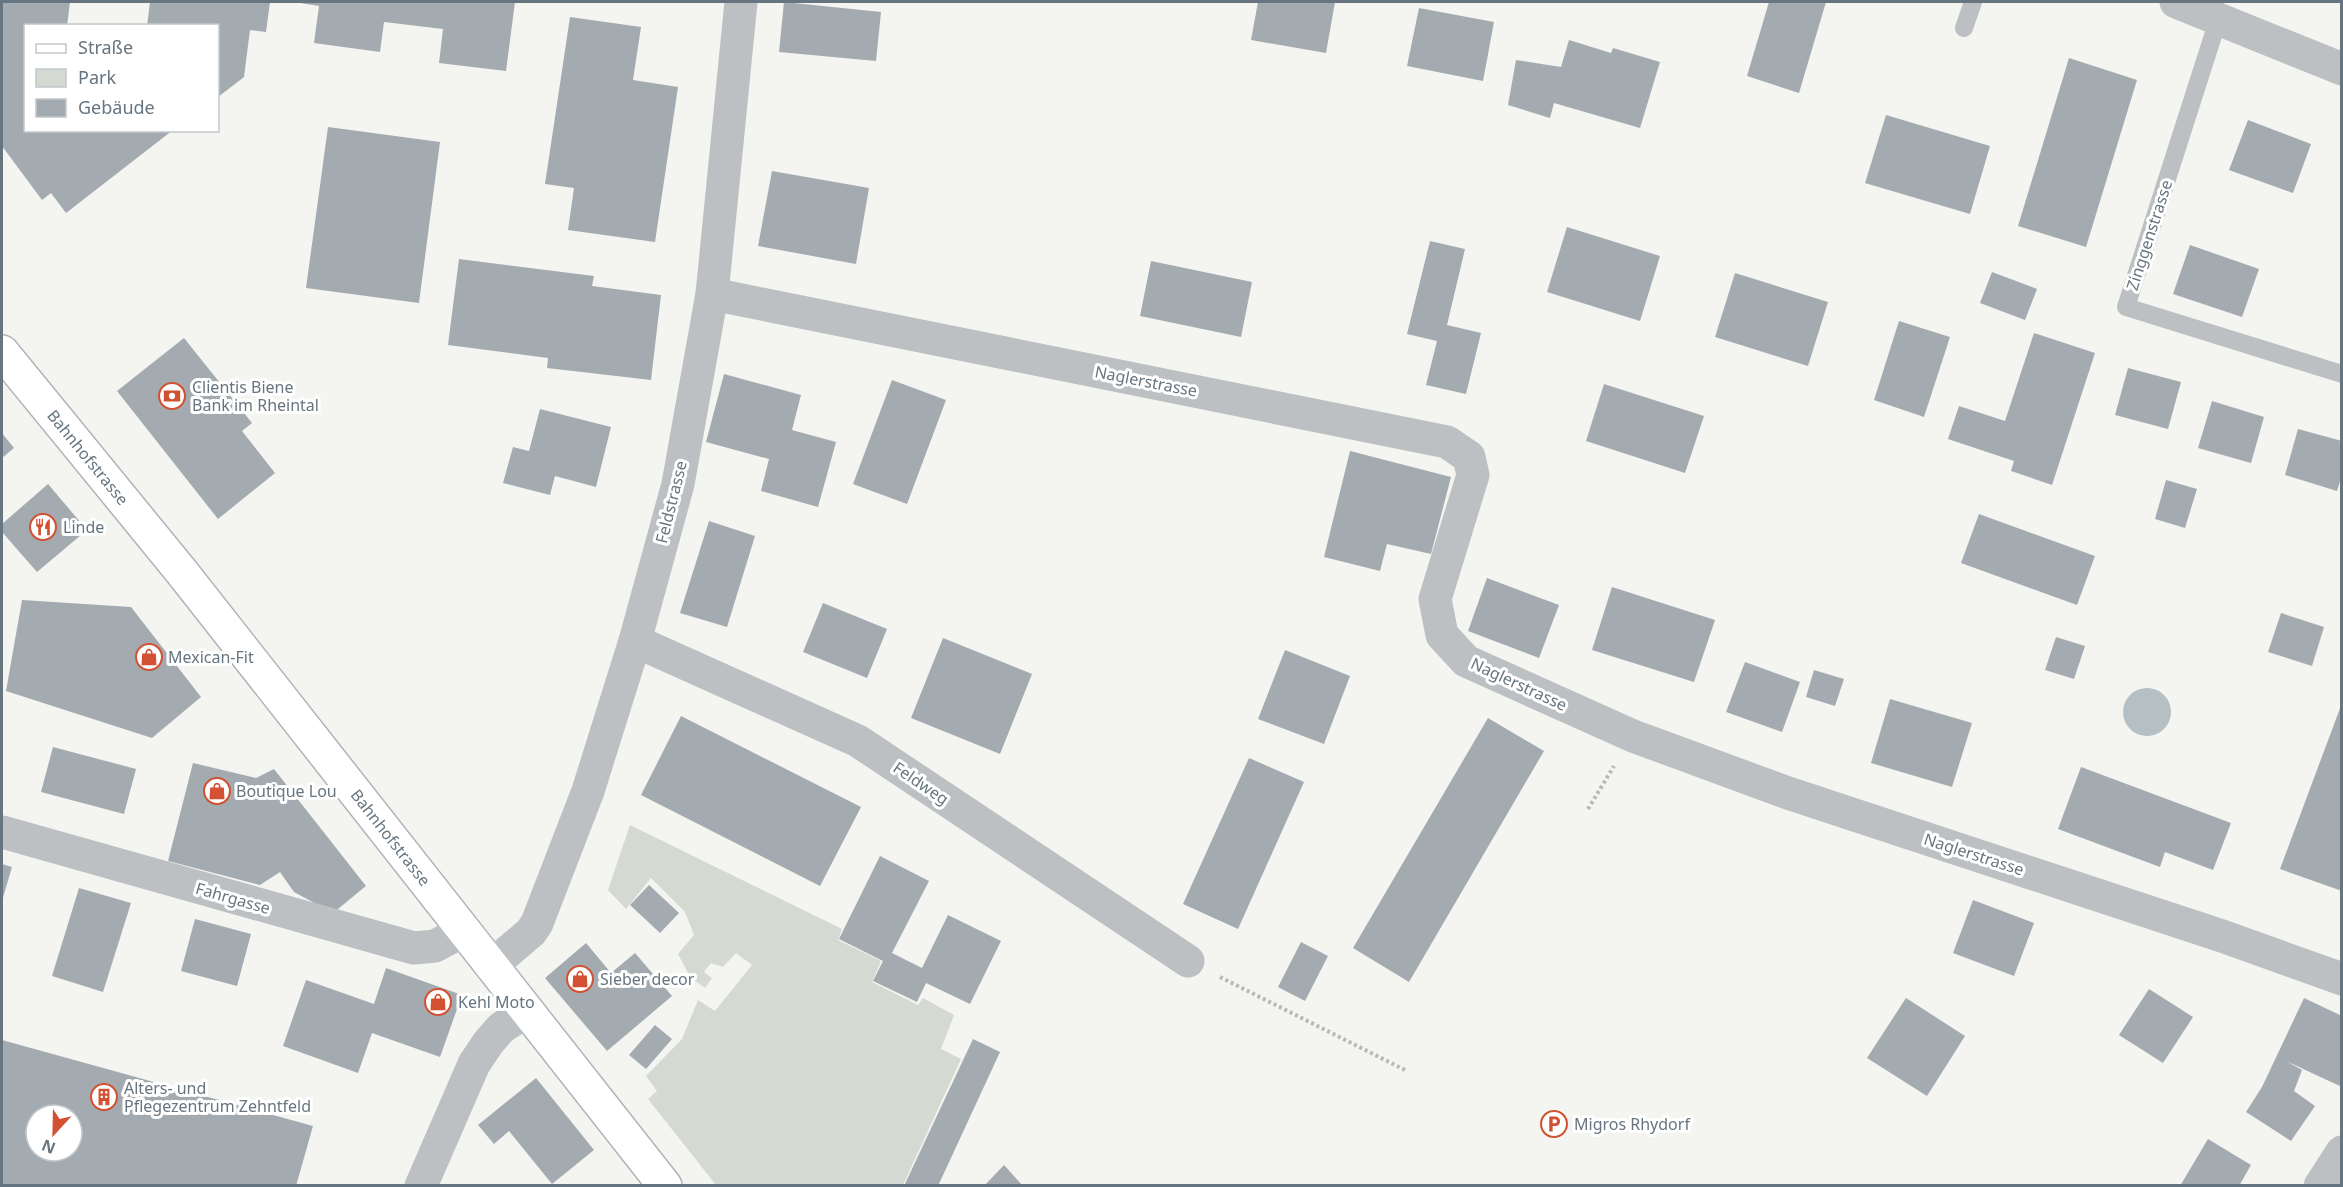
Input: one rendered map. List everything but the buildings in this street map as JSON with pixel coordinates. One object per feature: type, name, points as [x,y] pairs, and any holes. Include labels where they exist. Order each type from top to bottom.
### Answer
[{"type":"main road","name":"Bahnhofstrasse","points":[[2,352],[181,571],[665,1185]]},
{"type":"street","name":"Feldstrasse","points":[[491,966],[531,932],[537,923],[588,791],[635,641],[678,484],[712,294],[741,2]]},
{"type":"street","points":[[2176,2],[2219,17],[2342,69]]},
{"type":"street","name":"Naglerstrasse","points":[[712,294],[1447,442],[1469,457],[1473,475],[1435,599],[1442,635],[1466,661],[1633,736],[1788,793],[2211,933],[2342,979]]},
{"type":"street","name":"Feldweg","points":[[635,641],[858,741],[1188,961]]},
{"type":"street","name":"Fahrgasse","points":[[2,832],[414,948],[435,946],[463,931]]},
{"type":"street","points":[[422,1185],[474,1064],[501,1028],[526,1011]]},
{"type":"street","points":[[2320,1185],[2342,1152]]},
{"type":"lane","points":[[1964,28],[1973,2]]},
{"type":"lane","name":"Zinggenstrasse","points":[[2219,17],[2126,307],[2342,374]]},
{"type":"path","points":[[1588,809],[1633,736]]},
{"type":"path","points":[[1188,961],[1407,1071]]},
{"type":"green space","points":[[630,825],[842,929],[838,940],[881,961],[872,982],[918,1005],[923,998],[954,1015],[941,1049],[961,1059],[903,1185],[716,1185],[648,1099],[657,1091],[646,1076],[682,1039],[698,1000],[715,1011],[752,965],[736,953],[723,967],[711,963],[704,972],[712,978],[705,988],[690,977],[678,954],[694,935],[685,912],[651,878],[626,909],[608,890]]},
{"type":"shaded area","points":[[2147,688],[2164,695],[2171,712],[2164,729],[2147,736],[2130,729],[2123,712],[2130,695]]},
{"type":"place","name":"Clientis Biene Bank im Rheintal","points":[[172,396]]},
{"type":"place","name":"Linde","points":[[43,527]]},
{"type":"place","name":"Mexican-Fit","points":[[149,657]]},
{"type":"place","name":"Boutique Lou","points":[[217,791]]},
{"type":"place","name":"Sieber decor","points":[[580,979]]},
{"type":"place","name":"Kehl Moto","points":[[438,1002]]},
{"type":"place","name":"Alters- und Pflegezentrum Zehntfeld","points":[[104,1097]]},
{"type":"place","name":"Migros Rhydorf","points":[[1554,1124]]}]
